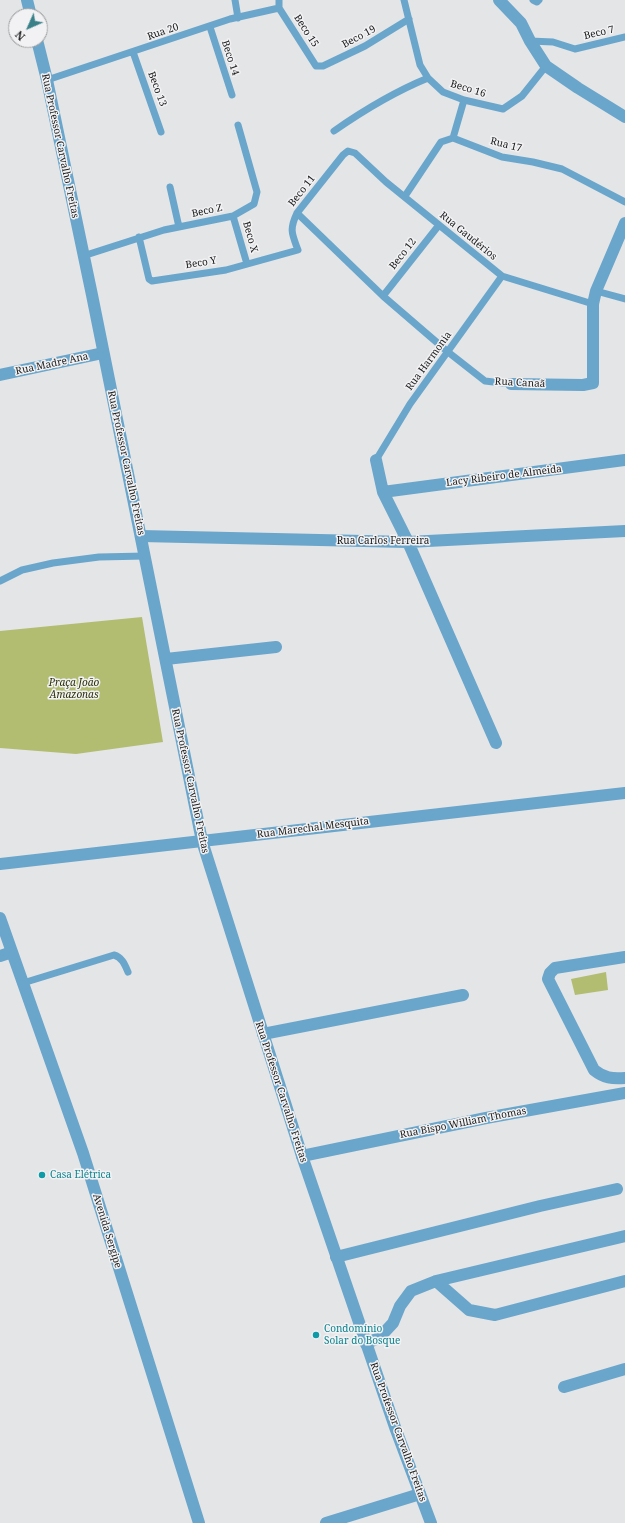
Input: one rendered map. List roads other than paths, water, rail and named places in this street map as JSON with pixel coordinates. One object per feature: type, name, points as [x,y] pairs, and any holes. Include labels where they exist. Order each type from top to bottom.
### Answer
[{"type":"street","points":[[505,2],[521,23],[530,41],[546,66],[625,117]]},
{"type":"street","name":"Rua Professor Carvalho Freitas","points":[[39,48],[47,80],[141,536],[166,659],[179,734],[202,841],[302,1156],[366,1344],[431,1523]]},
{"type":"street","name":"Rua Canaã","points":[[511,384],[583,385],[593,383],[594,304],[596,291],[625,223]]},
{"type":"street","name":"Rua Madre Ana","points":[[0,375],[103,353]]},
{"type":"street","points":[[376,460],[383,492],[408,542],[496,742]]},
{"type":"street","name":"Lacy Ribeiro de Almeida","points":[[383,492],[625,460]]},
{"type":"street","name":"Rua Carlos Ferreira","points":[[141,536],[408,542],[625,531]]},
{"type":"street","points":[[166,659],[276,647]]},
{"type":"street","name":"Rua Marechal Mesquita","points":[[0,864],[625,792]]},
{"type":"street","name":"Avenida Sergipe","points":[[0,918],[83,1153],[199,1523]]},
{"type":"street","points":[[0,956],[12,952]]},
{"type":"street","points":[[625,957],[555,968],[550,972],[548,979],[594,1070],[601,1076],[613,1079],[625,1078]]},
{"type":"street","points":[[263,1034],[463,995]]},
{"type":"street","name":"Rua Bispo William Thomas","points":[[302,1156],[486,1118],[625,1093]]},
{"type":"street","points":[[336,1257],[540,1206],[617,1189]]},
{"type":"street","points":[[366,1344],[380,1337],[393,1323],[400,1306],[411,1291],[436,1281],[625,1236]]},
{"type":"street","points":[[436,1281],[469,1310],[495,1315],[625,1281]]},
{"type":"street","points":[[564,1387],[625,1370]]},
{"type":"street","points":[[326,1523],[420,1494]]},
{"type":"lane","points":[[235,0],[238,18]]},
{"type":"lane","points":[[279,0],[279,8]]},
{"type":"lane","name":"Beco 16","points":[[404,0],[420,65],[428,78],[443,92],[464,100],[503,109],[522,96],[546,66]]},
{"type":"lane","points":[[533,0],[537,2],[539,0]]},
{"type":"lane","name":"Rua 20","points":[[47,80],[238,18],[279,8]]},
{"type":"lane","name":"Beco 15","points":[[279,8],[316,66]]},
{"type":"lane","name":"Beco 19","points":[[316,66],[323,66],[364,46],[409,19]]},
{"type":"lane","name":"Beco 14","points":[[210,27],[232,95]]},
{"type":"lane","name":"Beco 7","points":[[530,41],[553,42],[575,49],[625,37]]},
{"type":"lane","name":"Beco 13","points":[[133,52],[161,132]]},
{"type":"lane","points":[[334,131],[362,111],[402,88],[428,78]]},
{"type":"lane","points":[[405,196],[441,142],[452,138],[464,100]]},
{"type":"lane","name":"Beco Z","points":[[83,256],[139,237],[233,216],[254,204],[258,192],[238,125]]},
{"type":"lane","name":"Rua 17","points":[[452,138],[502,156],[533,162],[562,170],[625,202]]},
{"type":"lane","name":"Rua Gaudérios","points":[[348,151],[355,153],[386,182],[502,276],[594,304]]},
{"type":"lane","name":"Beco 11","points":[[298,250],[290,231],[292,222],[297,213],[342,155],[348,151]]},
{"type":"lane","points":[[170,187],[179,227]]},
{"type":"lane","name":"Rua Canaã","points":[[297,213],[383,296],[448,352],[486,381],[511,384]]},
{"type":"lane","name":"Beco X","points":[[233,216],[247,264]]},
{"type":"lane","name":"Beco 12","points":[[383,296],[439,225]]},
{"type":"lane","name":"Beco Y","points":[[139,237],[149,279],[152,281],[226,270],[298,250]]},
{"type":"lane","name":"Rua Harmonia","points":[[376,460],[410,404],[502,276]]},
{"type":"lane","points":[[596,291],[625,299]]},
{"type":"lane","points":[[0,581],[22,570],[53,563],[99,557],[145,556]]},
{"type":"lane","points":[[23,983],[114,955],[118,956],[122,960],[128,972]]},
{"type":"place","name":"Casa Elétrica","points":[[42,1175]]},
{"type":"place","name":"Condomínio Solar do Bosque","points":[[316,1335]]},
{"type":"park label","name":"Praça João Amazonas","points":[[74,688]]}]
